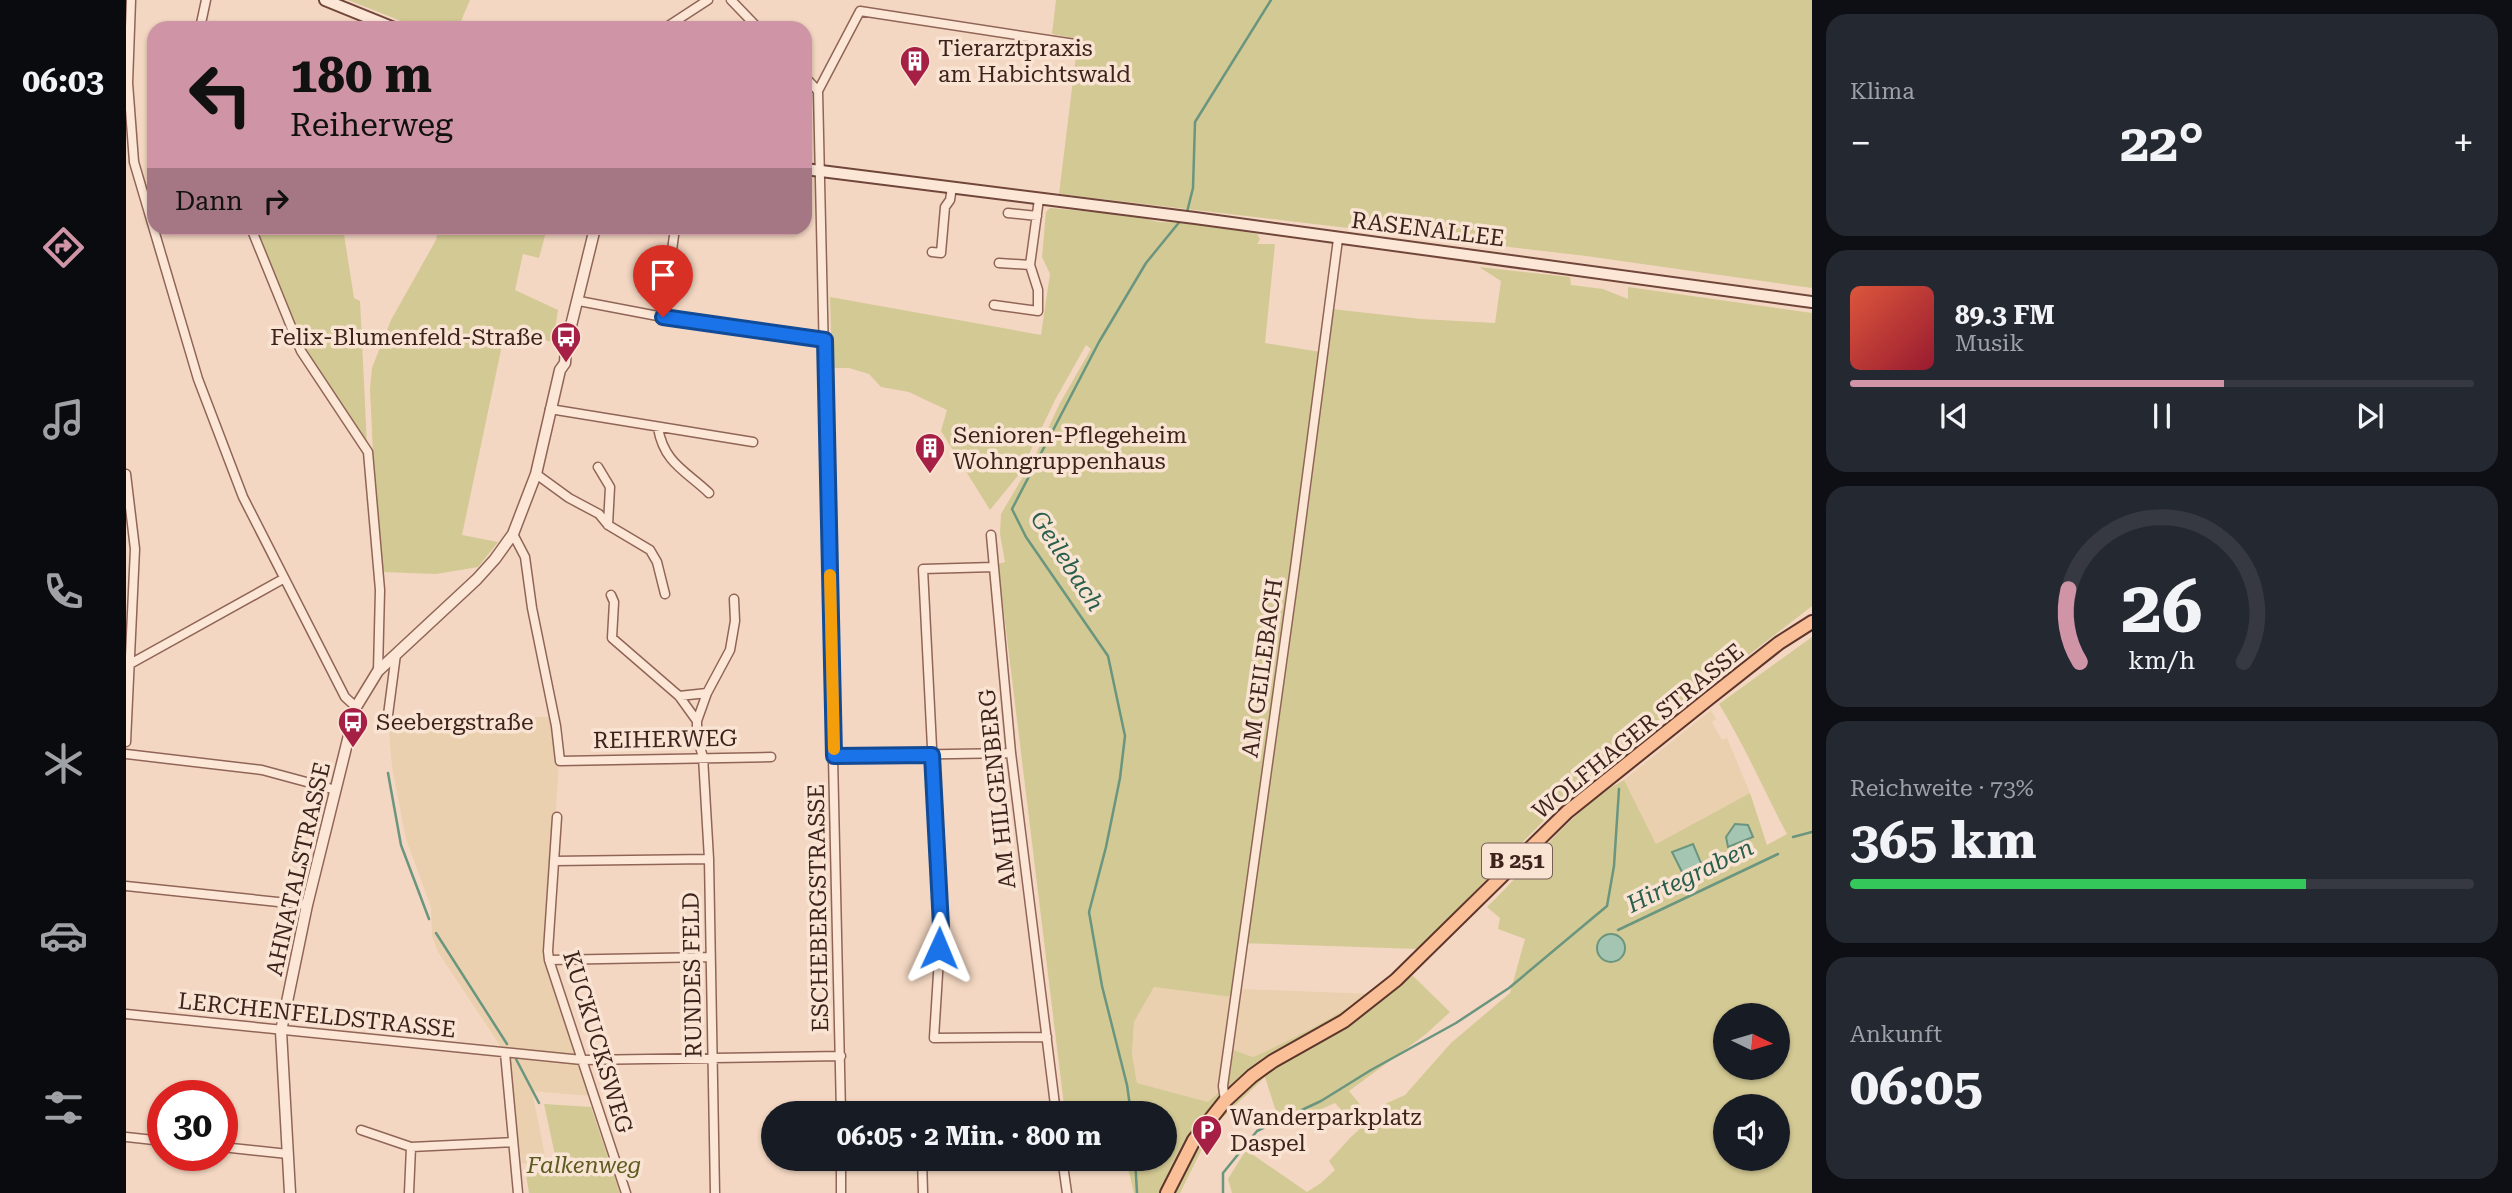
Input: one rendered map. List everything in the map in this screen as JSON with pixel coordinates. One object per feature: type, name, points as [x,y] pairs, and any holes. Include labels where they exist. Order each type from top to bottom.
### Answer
[{"type":"main road","points":[[326,0],[377,21]]},
{"type":"main road","name":"RASENALLEE","points":[[812,170],[1195,218],[1812,302]]},
{"type":"main road","name":"WOLFHAGER STRASSE","points":[[1167,1193],[1194,1140],[1224,1101],[1252,1076],[1368,1004],[1396,980],[1567,812],[1779,643],[1812,622]]},
{"type":"street","points":[[131,0],[128,83],[137,178],[147,211]]},
{"type":"street","points":[[202,21],[206,0]]},
{"type":"street","points":[[676,21],[708,0]]},
{"type":"street","points":[[731,0],[751,21]]},
{"type":"street","points":[[812,85],[818,91],[860,11],[1074,44]]},
{"type":"street","name":"ESCHEBERGSTRASSE","points":[[818,91],[841,1101]]},
{"type":"street","points":[[932,252],[941,253],[945,207],[950,200],[952,187]]},
{"type":"street","points":[[994,305],[1038,311],[1038,290],[1030,265],[1040,199]]},
{"type":"street","points":[[1008,213],[1037,216]]},
{"type":"street","points":[[154,235],[198,379],[243,497],[345,697],[356,707]]},
{"type":"street","points":[[254,235],[301,351],[368,452],[380,590],[378,671]]},
{"type":"street","name":"AHNATALSTRASSE","points":[[290,1193],[281,1031],[307,905],[356,707],[378,671],[477,579],[513,534],[536,474],[560,370],[560,356],[566,346],[579,300],[593,235]]},
{"type":"street","points":[[663,317],[674,235]]},
{"type":"street","name":"AM GEILEBACH","points":[[1224,1101],[1223,1086],[1338,239]]},
{"type":"street","points":[[999,263],[1030,265]]},
{"type":"street","points":[[579,300],[663,317],[825,340]]},
{"type":"street","points":[[550,409],[753,442]]},
{"type":"street","points":[[658,428],[660,444],[674,464],[709,493]]},
{"type":"street","points":[[598,467],[610,487],[608,525]]},
{"type":"street","points":[[126,474],[135,549],[126,742]]},
{"type":"street","points":[[536,474],[569,498],[599,514],[608,525],[650,550],[657,562],[665,594]]},
{"type":"street","name":"REIHERWEG","points":[[513,534],[525,557],[560,761],[771,757]]},
{"type":"street","name":"AM HILGENBERG","points":[[991,535],[1011,753],[1055,1101]]},
{"type":"street","points":[[994,567],[923,569],[941,926],[934,1038],[1047,1037]]},
{"type":"street","points":[[130,664],[283,579]]},
{"type":"street","points":[[611,595],[614,602],[612,638],[679,696],[697,721]]},
{"type":"street","points":[[697,721],[730,650],[735,621],[734,599]]},
{"type":"street","points":[[388,715],[396,654]]},
{"type":"street","points":[[679,696],[708,693]]},
{"type":"street","name":"RUNDES FELD","points":[[697,721],[697,737],[703,757],[709,859],[715,1193]]},
{"type":"street","points":[[834,756],[1011,753]]},
{"type":"street","points":[[126,754],[262,770],[336,790]]},
{"type":"street","name":"KUCKUCKSWEG","points":[[557,817],[549,960],[626,1193]]},
{"type":"street","points":[[554,861],[709,859]]},
{"type":"street","points":[[126,886],[307,905]]},
{"type":"street","points":[[549,960],[709,957]]},
{"type":"street","name":"LERCHENFELDSTRASSE","points":[[126,1014],[582,1060],[841,1056]]},
{"type":"street","points":[[505,1054],[518,1193]]},
{"type":"street","points":[[360,1130],[411,1147],[513,1142]]},
{"type":"street","points":[[126,1136],[147,1138]]},
{"type":"street","points":[[409,1193],[411,1147]]},
{"type":"street","points":[[238,1149],[288,1154]]},
{"type":"street","points":[[841,1171],[841,1193]]},
{"type":"street","points":[[922,1171],[923,1193]]},
{"type":"street","points":[[1064,1171],[1067,1193]]},
{"type":"shaded area","points":[[1711,710],[1716,719],[1712,722],[1722,740],[1727,738],[1750,793],[1656,844],[1624,780]]},
{"type":"shaded area","points":[[388,717],[553,717],[559,761],[546,962],[592,1096],[532,1091],[546,1161],[522,1164],[505,1053],[438,952],[432,936],[431,907],[406,839],[392,767]]},
{"type":"shaded area","points":[[1735,824],[1748,825],[1753,837],[1728,847],[1726,837]]},
{"type":"shaded area","points":[[1693,844],[1701,863],[1683,874],[1672,852]]},
{"type":"shaded area","points":[[1611,934],[1621,938],[1625,948],[1621,958],[1611,962],[1601,958],[1597,948],[1601,938]]},
{"type":"shaded area","points":[[1154,987],[1232,997],[1218,1093],[1208,1102],[1137,1083],[1132,1054],[1134,1022]]},
{"type":"shaded area","points":[[1242,989],[1370,994],[1283,1044],[1253,1057],[1233,1050]]},
{"type":"green space","points":[[348,0],[470,0],[461,21],[401,21]]},
{"type":"green space","points":[[1056,0],[1812,0],[1812,288],[1586,256],[1059,194],[1078,39],[1052,34]]},
{"type":"green space","points":[[1050,208],[1138,216],[1158,222],[1195,223],[1257,234],[1260,239],[1257,244],[1275,244],[1265,343],[1320,352],[1299,512],[1308,512],[1332,309],[1421,319],[1495,323],[1501,281],[1479,267],[1570,277],[1571,285],[1603,289],[1628,299],[1628,287],[1812,313],[1812,606],[1677,710],[1672,702],[1658,722],[1557,807],[1418,949],[1239,943],[1232,997],[1154,987],[1134,1022],[1132,1054],[1137,1083],[1208,1102],[1219,1094],[1217,1102],[1194,1129],[1177,1164],[1177,1101],[1064,1101],[998,564],[1005,562],[1000,534],[1001,514],[1034,458],[1060,403],[1091,349],[1086,345],[1055,400],[1020,473],[990,510],[941,431],[947,410],[909,392],[881,387],[869,374],[849,368],[832,368],[830,297],[1041,335],[1050,274],[1042,257],[1046,212]]},
{"type":"green space","points":[[258,235],[344,235],[354,298],[360,301],[367,446],[300,346]]},
{"type":"green space","points":[[437,235],[545,235],[539,258],[523,254],[515,290],[558,310],[553,342],[505,331],[462,535],[498,542],[478,567],[436,574],[382,572],[373,453],[370,389],[372,368],[391,320]]},
{"type":"green space","points":[[1812,637],[1812,1193],[1232,1193],[1228,1179],[1246,1150],[1307,1192],[1321,1183],[1335,1170],[1329,1161],[1350,1138],[1387,1103],[1405,1095],[1451,1043],[1510,993],[1525,939],[1498,929],[1500,918],[1487,907],[1571,821],[1606,791],[1624,780],[1656,844],[1750,793],[1767,845],[1787,834],[1719,704]]},
{"type":"green space","points":[[1413,976],[1450,1012],[1426,1034],[1349,1091],[1362,1107],[1349,1118],[1335,1103],[1281,1127],[1265,1077],[1220,1120],[1225,1108],[1256,1080],[1352,1021],[1392,988]]},
{"type":"green space","points":[[1370,994],[1369,998],[1236,1085],[1228,1087],[1233,1050],[1253,1057],[1313,1028]]},
{"type":"green space","name":"Falkenweg","points":[[544,1104],[591,1107],[620,1193],[529,1193],[526,1174],[558,1169]]},
{"type":"green space","points":[[1209,1129],[1215,1130],[1180,1193],[1174,1193]]},
{"type":"green space","points":[[1129,1171],[1174,1171],[1163,1193],[1134,1193]]},
{"type":"waterway","name":"Geilebach","points":[[1187,212],[1193,188],[1195,122],[1271,0]]},
{"type":"waterway","name":"Geilebach","points":[[1129,1101],[1102,986],[1089,912],[1106,847],[1120,778],[1125,736],[1108,656],[1026,537],[1012,509],[1099,342],[1146,263],[1181,220]]},
{"type":"waterway","points":[[388,773],[401,845],[429,919]]},
{"type":"waterway","points":[[1223,1193],[1223,1173],[1257,1131],[1321,1101],[1456,1023],[1509,988],[1607,906],[1614,866],[1619,789]]},
{"type":"waterway","name":"Hirtegraben","points":[[1793,837],[1812,832]]},
{"type":"waterway","name":"Hirtegraben","points":[[1618,930],[1778,854]]},
{"type":"waterway","points":[[436,933],[507,1044]]},
{"type":"waterway","points":[[516,1059],[539,1103]]},
{"type":"waterway","name":"Geilebach","points":[[1136,1171],[1137,1193]]},
{"type":"slow traffic","points":[[830,575],[834,749]]},
{"type":"place","name":"Tierarztpraxis am Habichtswald","points":[[915,88]]},
{"type":"place","name":"Felix-Blumenfeld-Straße","points":[[566,364]]},
{"type":"place","name":"Senioren-Pflegeheim Wohngruppenhaus","points":[[930,475]]},
{"type":"place","name":"Seebergstraße","points":[[353,749]]},
{"type":"place","name":"Wanderparkplatz Daspel","points":[[1207,1157]]},
{"type":"route","points":[[663,317],[825,340],[834,756],[932,755],[941,926],[939,948]]}]
